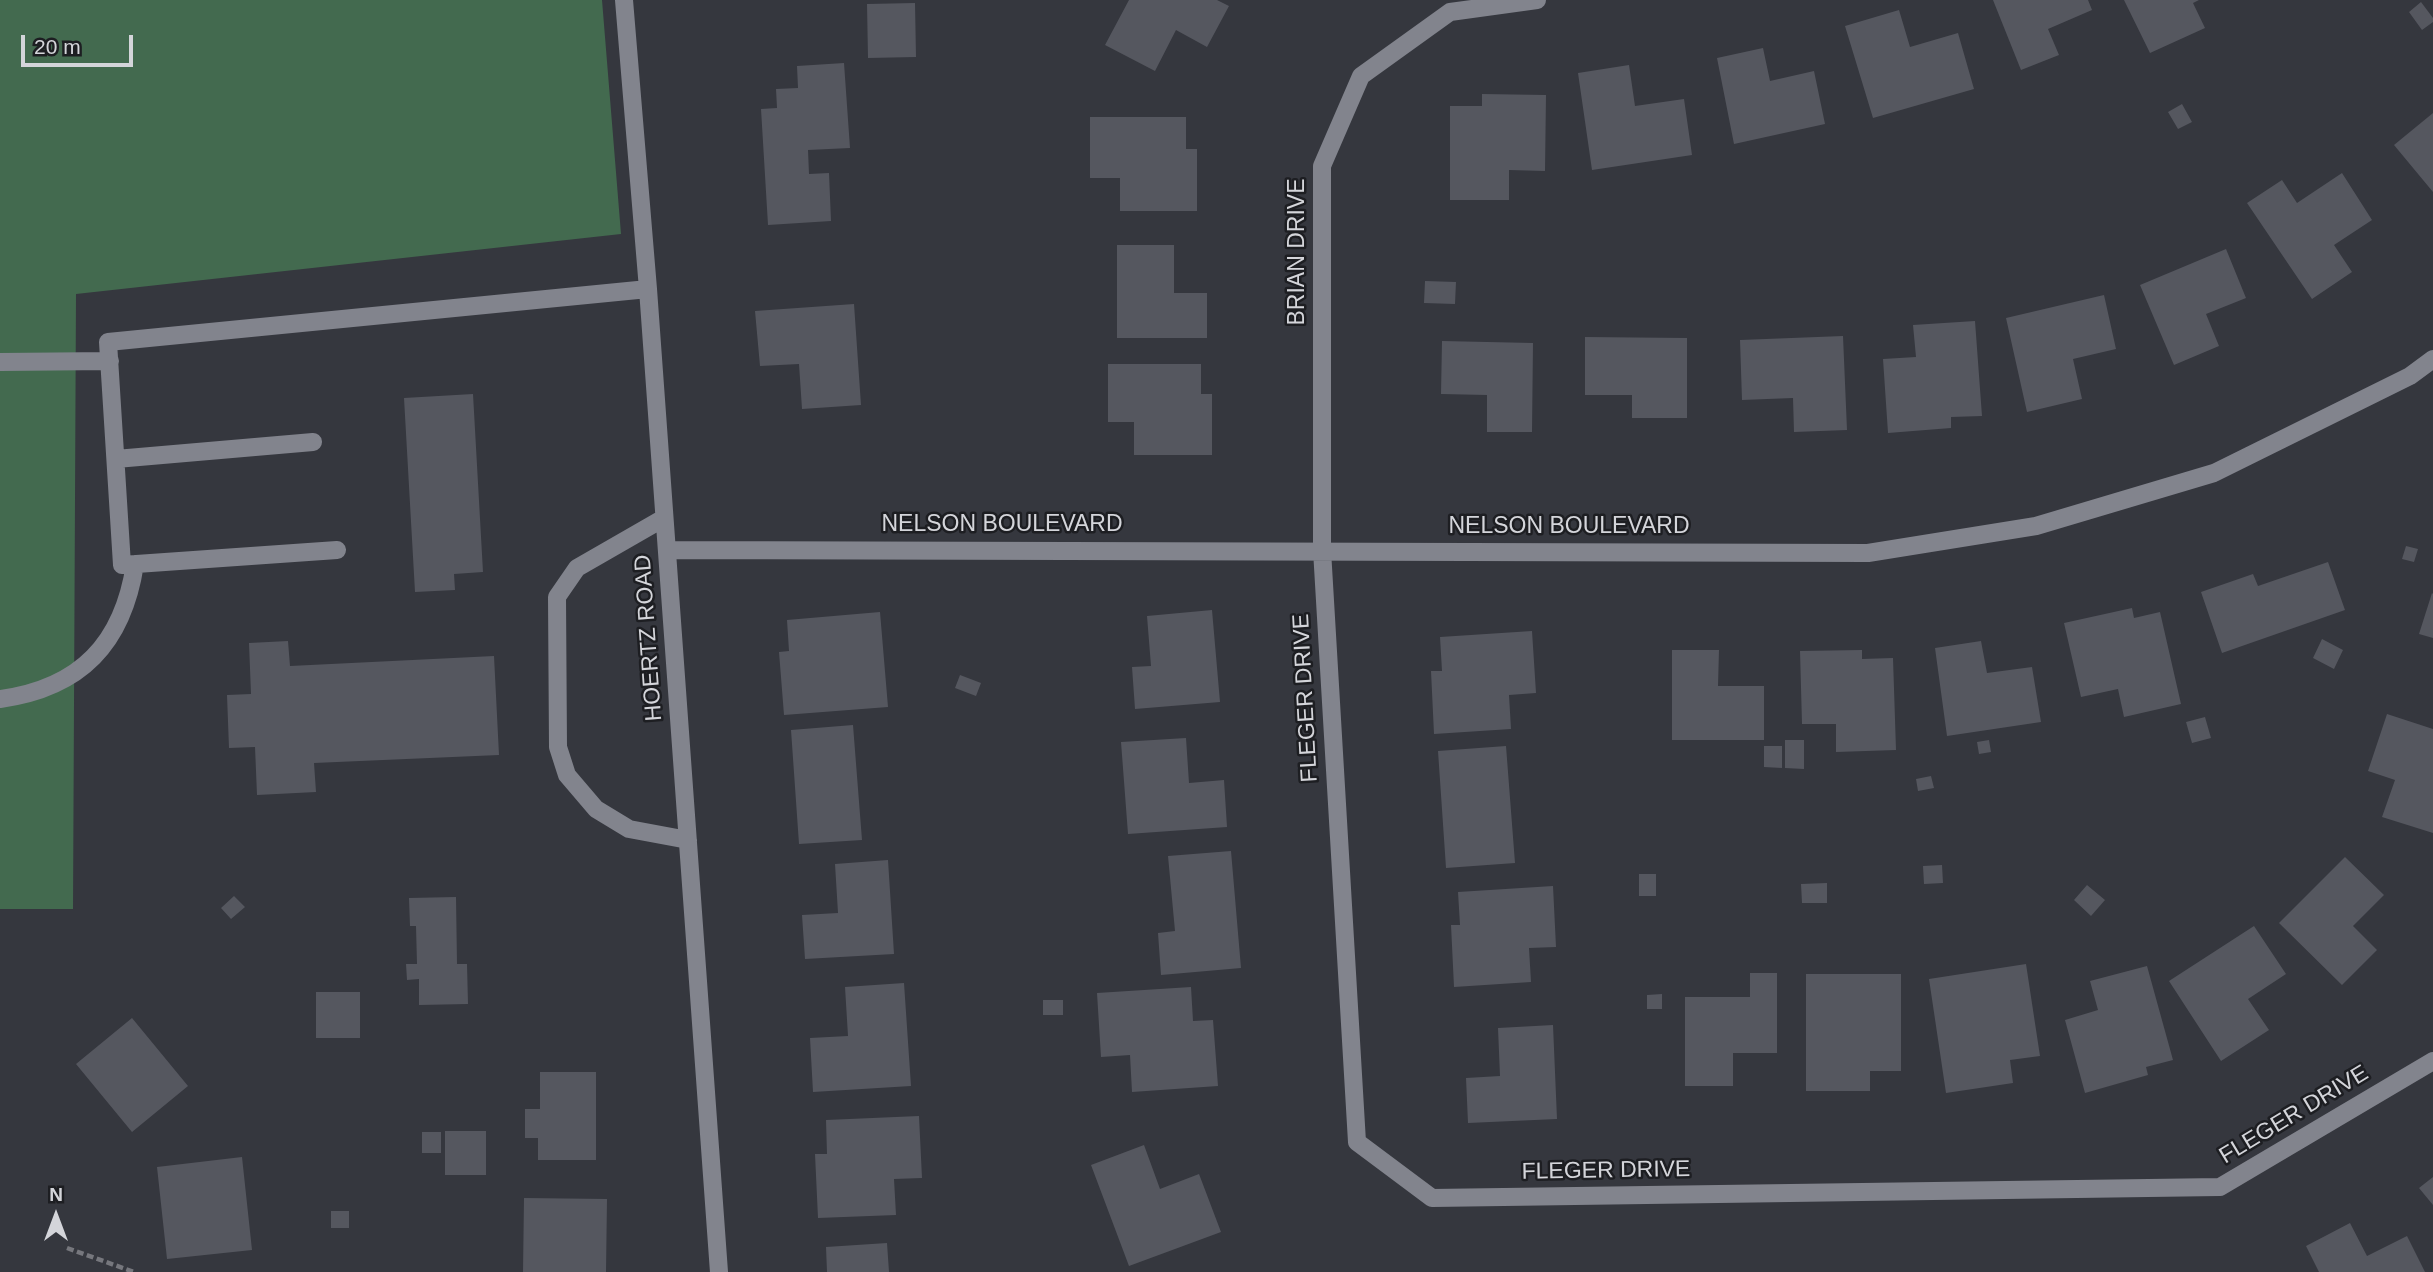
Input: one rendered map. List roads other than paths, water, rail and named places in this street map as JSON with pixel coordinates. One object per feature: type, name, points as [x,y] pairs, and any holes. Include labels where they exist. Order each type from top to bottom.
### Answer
[{"type":"street","name":"HOERTZ ROAD","points":[[624,0],[649,289],[719,1272]]},
{"type":"street","name":"BRIAN DRIVE","points":[[1322,550],[1322,166],[1361,76],[1450,12],[1537,0]]},
{"type":"street","points":[[337,550],[122,565],[108,342],[649,289]]},
{"type":"street","name":"NELSON BOULEVARD","points":[[667,550],[1868,553],[2036,526],[2214,473],[2410,376],[2433,359]]},
{"type":"street","points":[[0,362],[110,361]]},
{"type":"street","points":[[116,459],[313,442]]},
{"type":"street","points":[[664,518],[577,568],[557,597],[558,747],[567,775],[596,809],[629,829],[688,840]]},
{"type":"street","name":"FLEGER DRIVE","points":[[1322,550],[1357,1142],[1432,1198],[2220,1187],[2433,1061]]},
{"type":"street","points":[[0,699],[52,684],[97,656],[115,631],[130,598],[135,564]]}]
